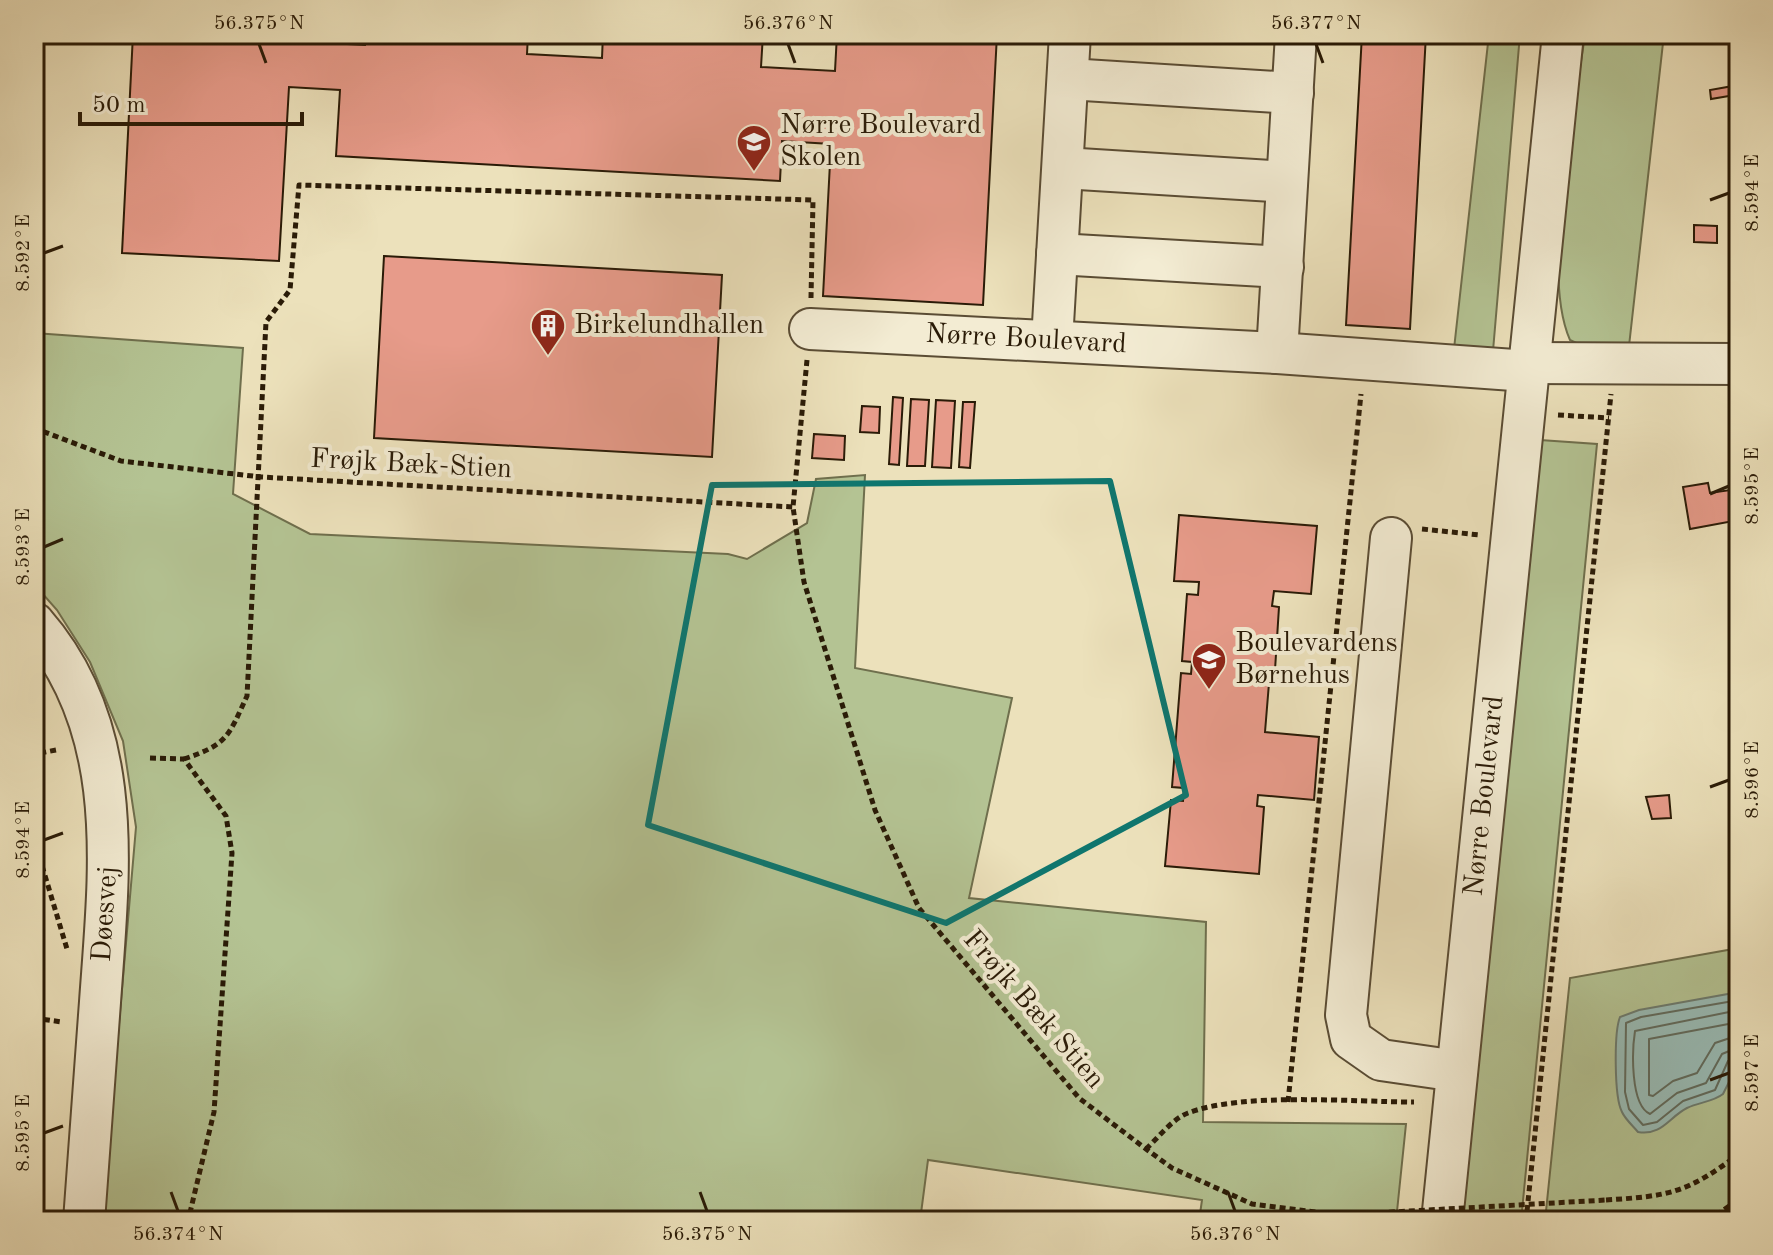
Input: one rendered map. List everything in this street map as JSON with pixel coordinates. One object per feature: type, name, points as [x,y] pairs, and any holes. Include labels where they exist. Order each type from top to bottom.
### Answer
[{"type":"street","points":[[1052,341],[1070,34]]},
{"type":"street","points":[[1277,353],[1296,34]]},
{"type":"street","name":"Nørre Boulevard","points":[[1442,1221],[1563,34]]},
{"type":"street","points":[[1068,79],[1293,93]]},
{"type":"street","points":[[1063,168],[1287,182]]},
{"type":"street","points":[[1057,254],[1283,267]]},
{"type":"street","name":"Nørre Boulevard","points":[[810,329],[1528,367]]},
{"type":"street","points":[[1528,367],[1739,364]]},
{"type":"street","points":[[1391,538],[1346,1015],[1351,1039],[1381,1060],[1457,1071]]},
{"type":"street","name":"Døesvej","points":[[34,623],[72,682],[95,740],[108,801],[110,862],[84,1221]]},
{"type":"path","name":"Frøjk Bæk Stien","points":[[261,477],[266,322],[290,290],[299,185],[813,200],[810,329],[793,507],[804,582],[875,810],[919,908],[1079,1098],[1172,1168],[1252,1204],[1339,1215],[1664,1197],[1706,1178],[1739,1154]]},
{"type":"path","points":[[1526,1221],[1614,364]]},
{"type":"path","points":[[1288,1102],[1362,389]]},
{"type":"path","name":"Frøjk Bæk-Stien","points":[[34,428],[121,461],[261,477],[793,507]]},
{"type":"path","points":[[150,758],[184,759],[216,748],[233,727],[247,696],[261,477]]},
{"type":"path","points":[[56,750],[40,753],[36,850],[67,948]]},
{"type":"path","points":[[184,759],[226,816],[232,853],[214,1112],[188,1221]]},
{"type":"path","points":[[34,1018],[62,1022]]},
{"type":"path","points":[[1146,1149],[1186,1113],[1265,1100],[1419,1102]]},
{"type":"path","points":[[1708,1221],[1739,1199]]},
{"type":"highlighted area","points":[[1110,481],[1186,795],[946,923],[648,825],[712,485]]},
{"type":"green space","points":[[1489,34],[1520,34],[1493,351],[1454,349]]},
{"type":"green space","points":[[1585,34],[1664,34],[1629,346],[1589,349],[1570,340],[1562,311],[1558,275],[1562,191]]},
{"type":"green space","points":[[34,333],[243,348],[233,494],[310,534],[728,554],[747,559],[807,523],[816,479],[865,475],[855,668],[1012,698],[969,898],[1206,922],[1203,1122],[1406,1124],[1396,1221],[1199,1221],[1202,1200],[928,1160],[920,1221],[102,1221],[136,827],[123,741],[90,662],[57,610],[34,584]]},
{"type":"green space","points":[[1540,440],[1597,444],[1521,1221],[1463,1221],[1460,1196]]},
{"type":"green space","points":[[1739,948],[1739,1221],[1545,1221],[1570,978]]},
{"type":"water","points":[[1739,992],[1739,1062],[1723,1094],[1687,1108],[1659,1129],[1638,1132],[1623,1115],[1617,1093],[1616,1050],[1620,1017],[1639,1010]]},
{"type":"building","points":[[133,34],[291,34],[291,41],[365,45],[366,34],[528,34],[527,54],[602,58],[603,34],[763,34],[761,67],[835,71],[837,34],[997,34],[983,305],[823,296],[831,144],[782,141],[780,181],[336,156],[340,90],[289,87],[279,261],[122,253]]},
{"type":"building","points":[[1362,34],[1426,34],[1410,329],[1346,325]]},
{"type":"building","points":[[1733,86],[1735,95],[1711,99],[1710,90]]},
{"type":"building","points":[[1739,194],[1739,211],[1735,212],[1733,195]]},
{"type":"building","points":[[1694,225],[1717,226],[1717,243],[1694,242]]},
{"type":"building","name":"Birkelundhallen","points":[[384,256],[722,275],[712,457],[374,438]]},
{"type":"building","points":[[893,397],[903,398],[899,465],[889,464]]},
{"type":"building","points":[[911,399],[929,400],[925,466],[907,466]]},
{"type":"building","points":[[936,400],[955,401],[951,468],[932,467]]},
{"type":"building","points":[[963,402],[975,402],[970,468],[959,467]]},
{"type":"building","points":[[862,406],[880,407],[879,433],[860,432]]},
{"type":"building","points":[[814,434],[845,436],[844,460],[812,458]]},
{"type":"building","points":[[1739,460],[1739,520],[1690,529],[1683,487],[1708,483],[1710,493],[1738,489],[1733,461]]},
{"type":"building","points":[[1179,515],[1317,526],[1311,594],[1274,591],[1272,606],[1279,607],[1275,670],[1266,669],[1265,683],[1269,683],[1265,732],[1319,737],[1314,800],[1258,795],[1257,806],[1264,807],[1259,874],[1165,866],[1171,800],[1183,801],[1184,788],[1172,787],[1181,673],[1191,674],[1192,662],[1182,661],[1187,594],[1198,595],[1199,582],[1174,581]]},
{"type":"building","points":[[1669,795],[1671,818],[1652,819],[1646,797]]},
{"type":"place","name":"Nørre Boulevard Skolen","points":[[754,173]]},
{"type":"place","name":"Birkelundhallen","points":[[548,357]]},
{"type":"place","name":"Boulevardens Børnehus","points":[[1209,691]]}]
